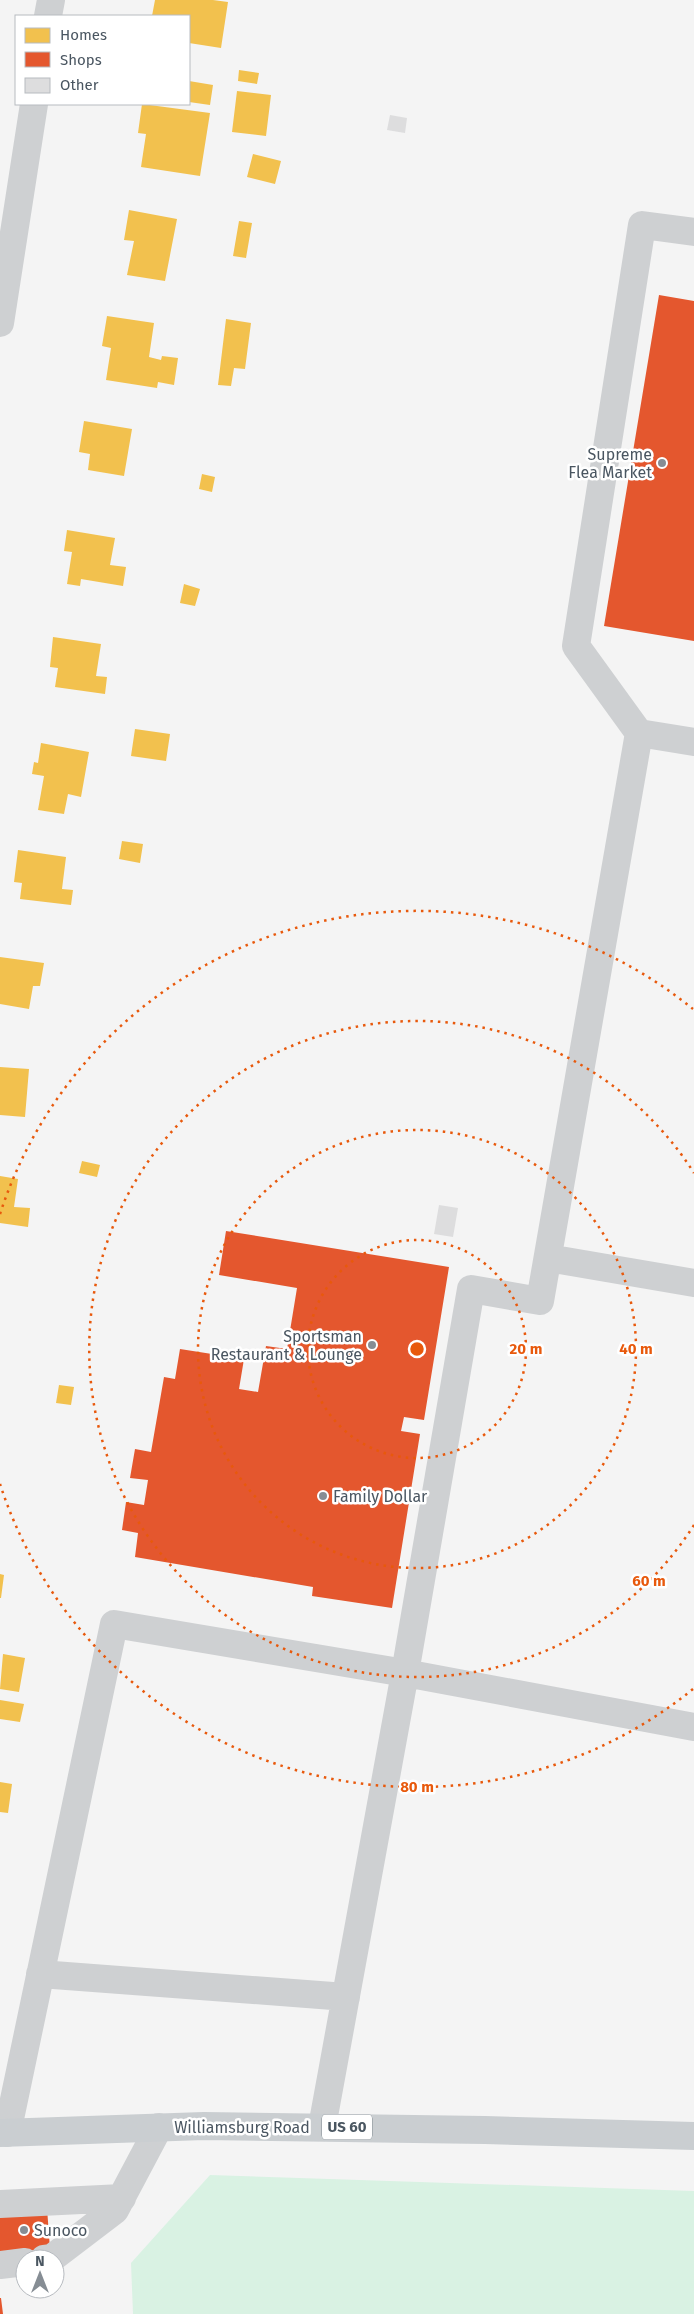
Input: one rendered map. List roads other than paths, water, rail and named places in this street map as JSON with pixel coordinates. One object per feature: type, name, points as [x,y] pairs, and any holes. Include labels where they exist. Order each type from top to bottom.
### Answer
[{"type":"main road","name":"Williamsburg Road","points":[[4,2133],[159,2127],[322,2127],[694,2136]]},
{"type":"street","points":[[48,15],[51,0]]},
{"type":"street","points":[[0,323],[34,105]]},
{"type":"street","points":[[694,232],[642,225],[576,646],[639,733],[694,742]]},
{"type":"street","points":[[322,2127],[405,1673],[471,1289],[540,1301],[639,733]]},
{"type":"street","points":[[548,1258],[694,1283]]},
{"type":"street","points":[[4,2133],[40,1974],[114,1624],[405,1673],[694,1727]]},
{"type":"street","points":[[40,1974],[346,1997]]},
{"type":"street","points":[[64,2249],[115,2210],[159,2127]]},
{"type":"street","points":[[0,2204],[122,2198]]},
{"type":"street","points":[[0,2265],[15,2263]]},
{"type":"place","name":"Supreme Flea Market","points":[[662,463]]},
{"type":"place","name":"Sportsman Restaurant & Lounge","points":[[372,1345]]},
{"type":"place","name":"Family Dollar","points":[[323,1496]]},
{"type":"place","name":"Sunoco","points":[[24,2230]]}]
